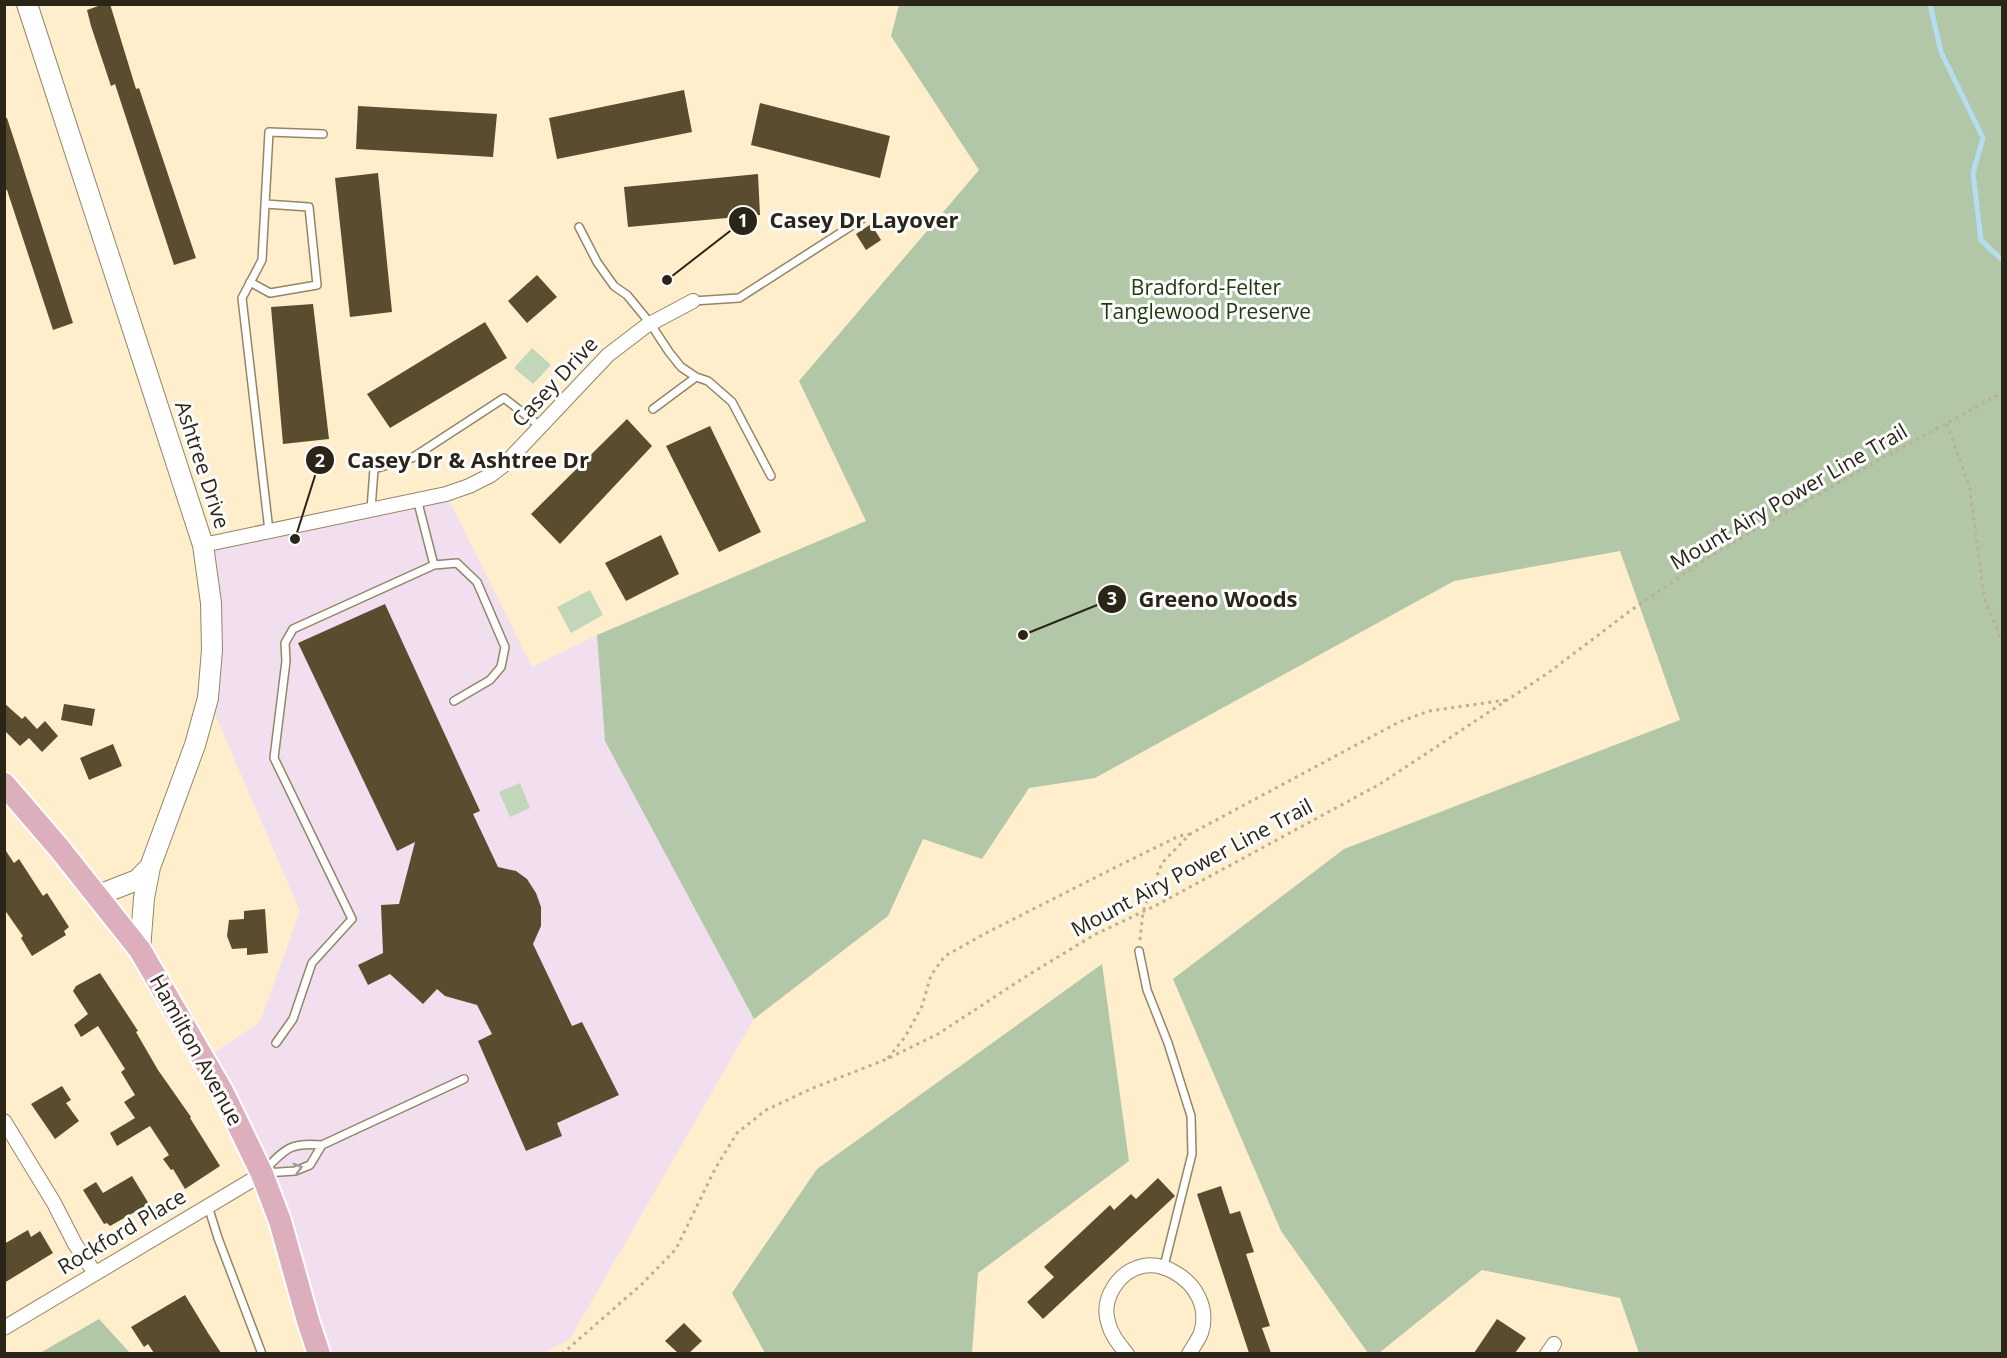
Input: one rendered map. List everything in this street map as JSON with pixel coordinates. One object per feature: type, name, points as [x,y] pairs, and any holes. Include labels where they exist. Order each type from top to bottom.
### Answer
[{"type":"main road","name":"Hamilton Avenue","points":[[4,784],[59,848],[140,950],[222,1091],[262,1174],[280,1221],[319,1353]]},
{"type":"street","name":"Ashtree Drive","points":[[27,4],[203,545],[211,603],[212,650],[208,698],[195,745],[150,867],[144,898],[140,950]]},
{"type":"street","name":"Casey Drive","points":[[203,545],[446,494],[469,486],[491,475],[516,454],[608,355],[626,339],[650,323],[693,301]]},
{"type":"street","points":[[96,896],[137,880],[150,867]]},
{"type":"street","points":[[4,1120],[54,1203],[75,1244],[95,1273]]},
{"type":"street","name":"Rockford Place","points":[[4,1328],[262,1174]]},
{"type":"street","points":[[1127,1353],[1115,1339],[1107,1320],[1109,1296],[1121,1276],[1143,1266],[1164,1266],[1184,1277],[1199,1294],[1203,1314],[1201,1333],[1189,1353]]},
{"type":"lane","points":[[269,531],[242,298],[262,260],[269,132],[323,134]]},
{"type":"lane","points":[[250,282],[270,292],[317,285],[309,207],[265,204]]},
{"type":"lane","points":[[693,301],[739,298],[862,219]]},
{"type":"lane","points":[[579,227],[597,262],[614,286],[627,295],[681,367],[696,377],[708,381],[732,402],[771,476]]},
{"type":"lane","points":[[653,409],[696,377]]},
{"type":"lane","points":[[371,509],[374,469],[412,458],[504,398],[541,427]]},
{"type":"lane","points":[[417,499],[434,565]]},
{"type":"lane","points":[[276,1043],[293,1019],[312,963],[352,919],[274,758],[286,661],[285,643],[293,629],[434,565],[457,563],[477,582],[505,647],[501,667],[490,680],[454,702]]},
{"type":"lane","points":[[1139,951],[1147,990],[1168,1043],[1191,1116],[1191,1154],[1164,1266]]},
{"type":"lane","points":[[262,1174],[284,1150],[304,1143],[322,1145],[464,1079]]},
{"type":"lane","points":[[262,1174],[295,1171],[310,1164],[322,1145]]},
{"type":"lane","points":[[208,1206],[262,1353]]},
{"type":"path","name":"Mount Airy Power Line Trail","points":[[562,1353],[642,1284],[676,1249],[710,1178],[737,1134],[766,1110],[813,1088],[886,1059],[938,1034],[1094,935],[1143,912],[1380,784],[1548,673],[1630,611],[1715,553],[2002,393]]},
{"type":"path","points":[[1947,424],[1970,489],[1984,597],[2002,641]]},
{"type":"path","name":"Mount Airy Power Line Trail","points":[[886,1059],[905,1037],[922,1006],[931,975],[945,956],[1122,864],[1179,836],[1190,834],[1399,722],[1429,711],[1509,699]]},
{"type":"path","points":[[1139,951],[1143,912],[1162,863],[1190,834]]},
{"type":"shaded area","points":[[446,494],[532,667],[597,635],[605,741],[754,1019],[570,1339],[543,1353],[319,1353],[205,1059],[260,1022],[300,911],[208,698],[203,545]]},
{"type":"green space","name":"Bradford-Felter Tanglewood Preserve","points":[[899,5],[2002,5],[2002,1353],[1639,1353],[1620,1298],[1482,1270],[1379,1353],[1368,1353],[1281,1231],[1173,979],[1344,849],[1680,720],[1620,551],[1454,581],[1095,778],[1029,788],[982,859],[923,839],[888,916],[754,1019],[605,741],[597,635],[866,521],[799,381],[979,170],[891,36]]},
{"type":"green space","points":[[532,348],[551,365],[533,384],[514,368]]},
{"type":"green space","points":[[590,590],[603,615],[571,633],[557,607]]},
{"type":"green space","points":[[520,783],[530,808],[510,817],[499,792]]},
{"type":"green space","points":[[1102,964],[1129,1161],[978,1273],[972,1353],[765,1353],[732,1293],[817,1169]]},
{"type":"green space","points":[[99,1319],[130,1353],[40,1353]]},
{"type":"building","points":[[110,4],[136,89],[139,88],[196,258],[174,265],[115,84],[111,86],[91,26],[87,10]]},
{"type":"building","points":[[684,90],[692,132],[557,159],[549,118]]},
{"type":"building","points":[[760,103],[890,136],[880,178],[751,145]]},
{"type":"building","points":[[358,106],[497,114],[493,157],[356,149]]},
{"type":"building","points":[[4,118],[7,118],[73,323],[53,330],[7,190],[4,190]]},
{"type":"building","points":[[378,173],[392,312],[350,317],[335,178]]},
{"type":"building","points":[[758,174],[760,215],[628,227],[624,187]]},
{"type":"building","points":[[871,224],[881,240],[866,250],[856,234]]},
{"type":"building","points":[[537,275],[557,297],[527,323],[508,301]]},
{"type":"building","points":[[313,304],[329,439],[283,444],[271,307]]},
{"type":"building","points":[[485,322],[507,358],[390,428],[367,394]]},
{"type":"building","points":[[627,419],[652,446],[560,544],[531,514]]},
{"type":"building","points":[[710,426],[761,532],[719,552],[666,446]]},
{"type":"building","points":[[661,535],[679,574],[626,601],[605,563]]},
{"type":"building","points":[[385,604],[480,811],[473,814],[498,867],[516,871],[527,879],[536,893],[541,907],[541,926],[533,944],[572,1026],[582,1022],[619,1095],[557,1123],[562,1136],[526,1151],[478,1041],[492,1034],[477,1005],[445,996],[437,989],[423,1004],[390,974],[368,985],[358,965],[383,953],[381,905],[399,904],[415,842],[397,851],[298,643]]},
{"type":"building","points":[[4,703],[22,719],[25,716],[37,729],[45,721],[58,736],[42,752],[29,738],[20,746],[4,730]]},
{"type":"building","points":[[64,704],[95,709],[92,726],[61,720]]},
{"type":"building","points":[[113,744],[122,766],[89,780],[80,758]]},
{"type":"building","points":[[4,848],[14,863],[19,859],[43,896],[47,893],[69,927],[64,931],[66,935],[32,956],[21,938],[23,936],[4,909]]},
{"type":"building","points":[[265,909],[268,953],[247,955],[247,948],[232,949],[227,936],[229,920],[244,919],[244,911]]},
{"type":"building","points":[[100,973],[138,1031],[136,1032],[158,1070],[191,1117],[220,1166],[185,1189],[173,1169],[171,1170],[163,1159],[169,1155],[150,1126],[117,1146],[110,1133],[135,1118],[124,1102],[135,1095],[121,1072],[125,1069],[98,1026],[81,1037],[74,1025],[88,1014],[73,991],[76,986]]},
{"type":"building","points":[[62,1086],[71,1100],[66,1103],[79,1121],[55,1139],[31,1104]]},
{"type":"building","points":[[132,1176],[149,1204],[110,1226],[107,1223],[104,1224],[83,1190],[96,1182],[103,1193]]},
{"type":"building","points":[[1158,1178],[1175,1196],[1043,1319],[1027,1302],[1054,1277],[1044,1267],[1110,1205],[1114,1210],[1131,1194],[1136,1199]]},
{"type":"building","points":[[1221,1186],[1230,1214],[1240,1211],[1254,1252],[1246,1254],[1270,1326],[1262,1328],[1271,1353],[1249,1353],[1197,1194]]},
{"type":"building","points":[[28,1230],[31,1237],[40,1231],[53,1253],[4,1283],[4,1244]]},
{"type":"building","points":[[185,1295],[221,1353],[154,1353],[148,1344],[144,1347],[131,1327]]},
{"type":"building","points":[[1497,1319],[1526,1338],[1515,1353],[1474,1353]]},
{"type":"building","points":[[684,1323],[702,1341],[689,1353],[678,1353],[665,1341]]},
{"type":"waterway","points":[[1930,4],[1941,52],[1983,138],[1973,173],[1981,240],[2002,260]]},
{"type":"place","name":"Casey Dr Layover","points":[[667,280]]},
{"type":"place","name":"Casey Dr & Ashtree Dr","points":[[295,539]]},
{"type":"place","name":"Greeno Woods","points":[[1023,635]]}]
